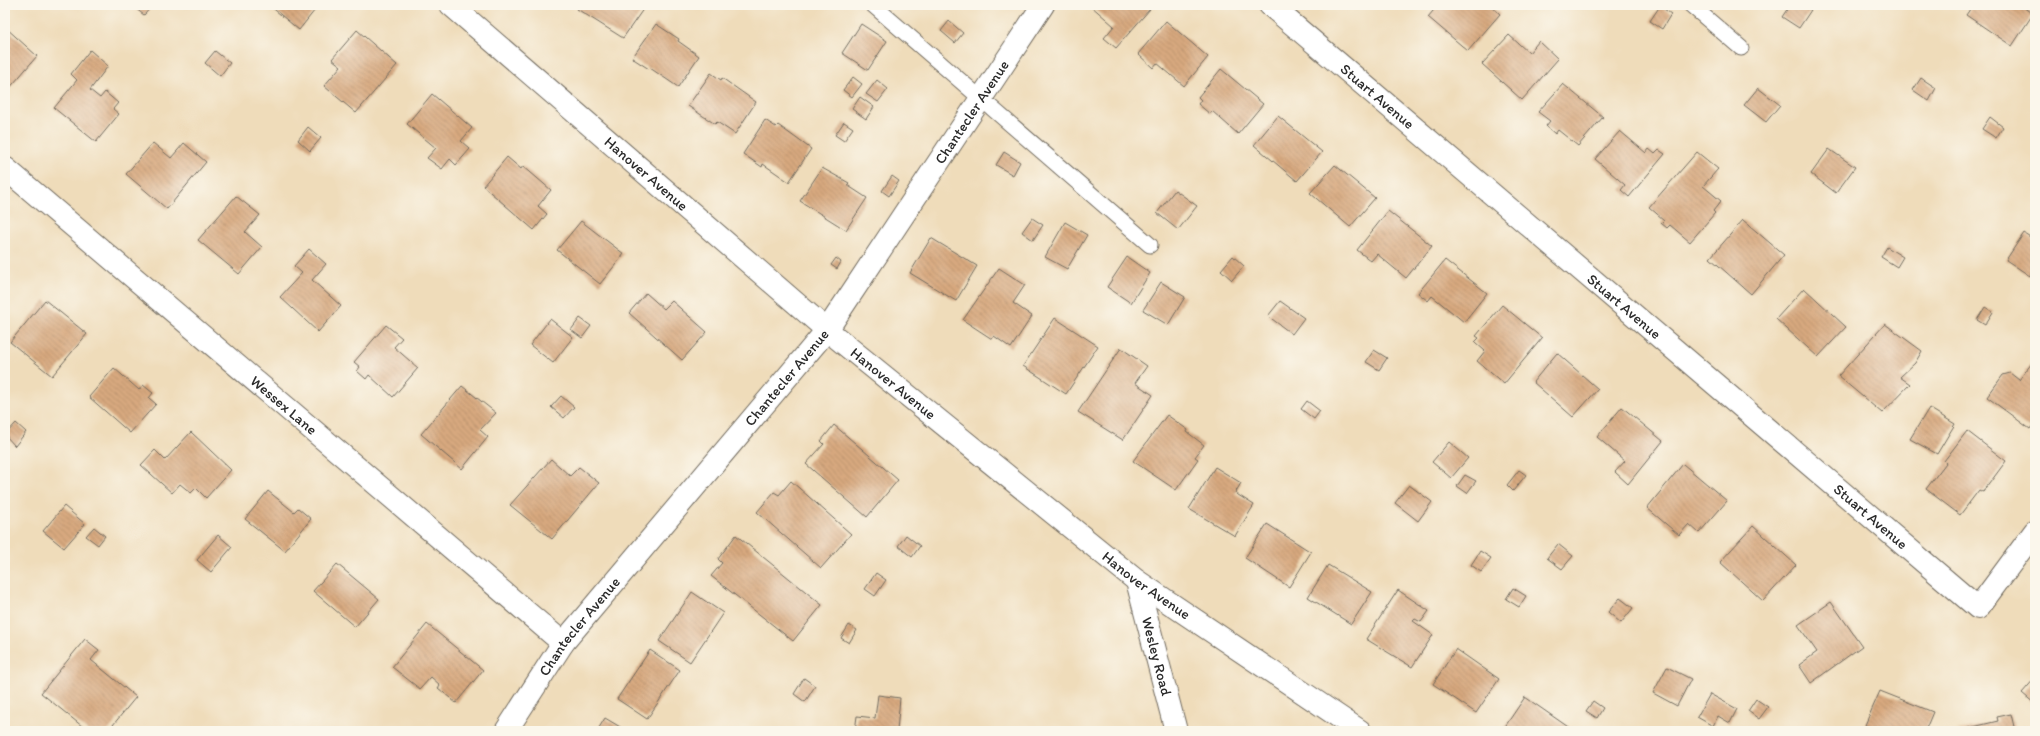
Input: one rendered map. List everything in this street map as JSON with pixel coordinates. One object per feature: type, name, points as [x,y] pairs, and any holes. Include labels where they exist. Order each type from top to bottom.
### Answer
[{"type":"street","name":"Hanover Avenue","points":[[451,5],[827,330],[1137,581],[1360,731]]},
{"type":"street","name":"Chantecler Avenue","points":[[506,731],[563,642],[827,330],[1043,5]]},
{"type":"street","name":"Stuart Avenue","points":[[1270,5],[1978,608],[2035,531]]},
{"type":"street","name":"Wessex Lane","points":[[5,168],[563,642]]},
{"type":"street","name":"Wesley Road","points":[[1137,581],[1176,731]]},
{"type":"lane","points":[[873,5],[982,97],[1150,245]]},
{"type":"lane","points":[[1691,5],[1740,48]]},
{"type":"building","points":[[131,5],[153,5],[144,15]]},
{"type":"building","points":[[269,5],[319,5],[299,30]]},
{"type":"building","points":[[580,5],[646,5],[623,38],[577,9]]},
{"type":"building","points":[[1090,5],[1145,5],[1150,9],[1116,48],[1104,38],[1114,26]]},
{"type":"building","points":[[1438,5],[1490,5],[1500,14],[1468,51],[1428,17]]},
{"type":"building","points":[[1790,5],[1802,5],[1811,10],[1799,28],[1782,17]]},
{"type":"building","points":[[1973,5],[2020,5],[2033,14],[2012,46],[1966,15]]},
{"type":"building","points":[[1660,6],[1671,14],[1662,29],[1650,21]]},
{"type":"building","points":[[949,21],[963,33],[955,43],[941,31]]},
{"type":"building","points":[[1166,21],[1208,57],[1184,86],[1157,63],[1153,68],[1138,54]]},
{"type":"building","points":[[656,24],[679,39],[678,41],[699,56],[678,87],[632,58]]},
{"type":"building","points":[[861,24],[887,41],[868,70],[842,53]]},
{"type":"building","points":[[5,27],[37,56],[8,90],[5,88]]},
{"type":"building","points":[[357,30],[397,65],[356,113],[324,86],[341,66],[332,59]]},
{"type":"building","points":[[1509,35],[1529,53],[1539,41],[1558,59],[1522,100],[1482,64]]},
{"type":"building","points":[[90,50],[108,66],[90,90],[100,98],[105,92],[118,103],[113,109],[119,114],[96,142],[54,108],[77,80],[71,74]]},
{"type":"building","points":[[215,51],[230,63],[220,76],[205,63]]},
{"type":"building","points":[[1221,69],[1263,104],[1238,134],[1212,111],[1210,114],[1198,104],[1201,100],[1198,97]]},
{"type":"building","points":[[711,73],[721,80],[722,78],[756,102],[735,134],[717,122],[715,124],[688,106]]},
{"type":"building","points":[[853,77],[862,84],[852,97],[843,90]]},
{"type":"building","points":[[1921,78],[1936,88],[1929,101],[1913,90]]},
{"type":"building","points":[[877,80],[888,89],[878,102],[866,94]]},
{"type":"building","points":[[1563,84],[1603,117],[1578,146],[1558,130],[1555,134],[1546,126],[1550,121],[1538,112]]},
{"type":"building","points":[[1758,88],[1780,105],[1766,122],[1744,105]]},
{"type":"building","points":[[432,94],[472,128],[461,141],[470,149],[456,165],[450,159],[442,169],[427,158],[436,148],[407,124]]},
{"type":"building","points":[[860,97],[874,107],[866,119],[852,109]]},
{"type":"building","points":[[1278,116],[1322,152],[1297,181],[1254,145]]},
{"type":"building","points":[[1990,117],[2003,127],[1996,138],[1982,129]]},
{"type":"building","points":[[765,120],[776,127],[778,125],[811,149],[789,182],[763,164],[762,167],[743,154]]},
{"type":"building","points":[[844,122],[853,128],[844,141],[835,135]]},
{"type":"building","points":[[308,127],[321,138],[310,151],[298,140]]},
{"type":"building","points":[[1620,131],[1646,153],[1649,149],[1655,154],[1659,150],[1665,154],[1629,197],[1621,190],[1625,185],[1595,159]]},
{"type":"building","points":[[153,143],[171,158],[184,143],[206,162],[167,209],[126,174]]},
{"type":"building","points":[[1829,149],[1855,167],[1836,193],[1811,174]]},
{"type":"building","points":[[1004,152],[1020,162],[1013,175],[996,165]]},
{"type":"building","points":[[1697,152],[1718,169],[1703,186],[1721,201],[1713,211],[1715,213],[1690,242],[1670,225],[1667,228],[1661,223],[1664,220],[1649,207]]},
{"type":"building","points":[[507,157],[521,169],[523,166],[551,190],[538,206],[547,214],[534,230],[483,186]]},
{"type":"building","points":[[1335,165],[1375,198],[1350,227],[1310,193]]},
{"type":"building","points":[[822,168],[849,183],[847,185],[867,198],[846,230],[800,201]]},
{"type":"building","points":[[892,176],[899,181],[889,196],[882,191]]},
{"type":"building","points":[[1175,190],[1197,206],[1178,230],[1157,213]]},
{"type":"building","points":[[236,196],[260,215],[245,232],[262,247],[239,274],[198,240]]},
{"type":"building","points":[[1388,211],[1432,246],[1406,278],[1377,254],[1371,261],[1357,250]]},
{"type":"building","points":[[1032,218],[1043,225],[1033,240],[1022,232]]},
{"type":"building","points":[[1743,220],[1784,255],[1751,294],[1710,258]]},
{"type":"building","points":[[581,221],[624,254],[600,284],[557,250]]},
{"type":"building","points":[[1065,222],[1087,235],[1067,269],[1045,257]]},
{"type":"building","points":[[2024,233],[2035,240],[2035,273],[2032,271],[2030,276],[2006,260]]},
{"type":"building","points":[[931,238],[977,266],[956,301],[910,273]]},
{"type":"building","points":[[1887,247],[1903,257],[1897,267],[1881,257]]},
{"type":"building","points":[[309,249],[326,264],[312,280],[341,306],[318,332],[280,297],[302,273],[294,266]]},
{"type":"building","points":[[1233,256],[1244,266],[1232,280],[1221,270]]},
{"type":"building","points":[[1127,257],[1150,273],[1131,303],[1107,287]]},
{"type":"building","points":[[836,258],[841,262],[837,269],[831,265]]},
{"type":"building","points":[[1445,260],[1487,293],[1464,322],[1432,296],[1428,301],[1418,293]]},
{"type":"building","points":[[999,268],[1025,285],[1013,303],[1032,316],[1011,348],[994,336],[992,339],[963,320]]},
{"type":"building","points":[[1161,282],[1185,297],[1168,325],[1143,310]]},
{"type":"building","points":[[1804,288],[1846,327],[1818,357],[1776,319]]},
{"type":"building","points":[[646,293],[664,309],[672,301],[707,332],[682,360],[629,313]]},
{"type":"building","points":[[45,300],[87,334],[52,376],[10,342]]},
{"type":"building","points":[[1280,301],[1304,318],[1292,334],[1268,316]]},
{"type":"building","points":[[1502,305],[1542,338],[1504,384],[1477,361],[1485,351],[1475,342],[1479,338],[1476,336]]},
{"type":"building","points":[[1985,307],[1993,312],[1985,325],[1977,320]]},
{"type":"building","points":[[580,318],[591,326],[582,338],[571,330]]},
{"type":"building","points":[[1055,318],[1098,346],[1066,394],[1023,366]]},
{"type":"building","points":[[550,319],[573,337],[553,363],[530,345]]},
{"type":"building","points":[[1885,324],[1922,351],[1915,363],[1900,377],[1910,384],[1882,413],[1838,376]]},
{"type":"building","points":[[386,325],[402,338],[394,347],[418,368],[393,397],[369,375],[366,379],[357,371],[360,367],[354,362]]},
{"type":"building","points":[[1121,348],[1147,366],[1135,383],[1153,395],[1123,440],[1078,412]]},
{"type":"building","points":[[1374,350],[1387,358],[1379,370],[1366,362]]},
{"type":"building","points":[[1557,353],[1598,389],[1573,417],[1533,382]]},
{"type":"building","points":[[2035,359],[2035,422],[2030,429],[1987,397],[2003,375],[2010,373],[2019,380]]},
{"type":"building","points":[[114,368],[139,390],[143,385],[153,393],[149,398],[156,404],[130,433],[89,397]]},
{"type":"building","points":[[462,386],[496,413],[480,430],[488,437],[462,469],[421,434]]},
{"type":"building","points":[[561,396],[574,407],[564,418],[551,407]]},
{"type":"building","points":[[1307,401],[1320,411],[1314,419],[1301,409]]},
{"type":"building","points":[[1622,407],[1663,441],[1628,484],[1615,472],[1625,461],[1597,437]]},
{"type":"building","points":[[1929,408],[1955,424],[1937,454],[1910,439]]},
{"type":"building","points":[[1167,415],[1188,430],[1187,432],[1204,445],[1195,457],[1198,459],[1176,490],[1133,461]]},
{"type":"building","points":[[16,423],[26,432],[15,446],[5,435]]},
{"type":"building","points":[[834,425],[898,480],[867,517],[806,464],[824,444],[821,441]]},
{"type":"building","points":[[1967,431],[2006,461],[1983,492],[1979,490],[1960,515],[1926,489],[1946,463],[1944,461]]},
{"type":"building","points":[[191,432],[231,470],[206,498],[196,488],[191,493],[180,484],[172,493],[141,465],[155,450],[165,460]]},
{"type":"building","points":[[1449,442],[1468,458],[1451,478],[1432,462]]},
{"type":"building","points":[[551,459],[570,476],[579,467],[599,483],[552,539],[510,505]]},
{"type":"building","points":[[1683,464],[1727,501],[1699,533],[1689,524],[1679,535],[1647,508]]},
{"type":"building","points":[[1215,467],[1241,483],[1235,493],[1254,505],[1235,536],[1189,509]]},
{"type":"building","points":[[1519,470],[1526,475],[1513,491],[1507,485]]},
{"type":"building","points":[[1465,475],[1476,481],[1467,493],[1457,486]]},
{"type":"building","points":[[791,481],[851,534],[821,568],[757,512],[774,492],[779,495]]},
{"type":"building","points":[[1409,485],[1432,502],[1418,521],[1395,503]]},
{"type":"building","points":[[268,491],[294,512],[298,508],[311,519],[285,551],[245,519]]},
{"type":"building","points":[[64,506],[85,524],[64,548],[43,531]]},
{"type":"building","points":[[1267,524],[1311,552],[1289,587],[1245,558]]},
{"type":"building","points":[[1753,526],[1796,565],[1763,601],[1720,562]]},
{"type":"building","points":[[94,527],[105,536],[98,545],[86,536]]},
{"type":"building","points":[[218,535],[232,547],[211,572],[197,560]]},
{"type":"building","points":[[736,535],[822,605],[793,641],[711,576],[722,563],[718,559]]},
{"type":"building","points":[[906,535],[920,546],[912,557],[898,546]]},
{"type":"building","points":[[1558,544],[1573,556],[1562,569],[1547,558]]},
{"type":"building","points":[[1480,551],[1491,558],[1481,572],[1471,565]]},
{"type":"building","points":[[337,564],[379,599],[355,627],[313,591]]},
{"type":"building","points":[[1328,565],[1372,592],[1351,624],[1308,597]]},
{"type":"building","points":[[876,573],[886,580],[875,596],[865,589]]},
{"type":"building","points":[[1513,588],[1526,596],[1519,607],[1506,599]]},
{"type":"building","points":[[1398,590],[1429,611],[1421,622],[1415,619],[1413,621],[1433,635],[1412,667],[1366,639]]},
{"type":"building","points":[[692,592],[723,613],[690,662],[659,641]]},
{"type":"building","points":[[1620,598],[1633,608],[1621,623],[1608,612]]},
{"type":"building","points":[[1831,602],[1862,646],[1811,683],[1799,665],[1817,652],[1798,625]]},
{"type":"building","points":[[427,624],[483,670],[456,703],[438,688],[440,685],[431,677],[420,689],[392,667]]},
{"type":"building","points":[[849,625],[857,630],[849,643],[841,638]]},
{"type":"building","points":[[85,639],[99,650],[91,660],[136,697],[108,731],[88,731],[41,693]]},
{"type":"building","points":[[1456,649],[1499,679],[1476,713],[1433,684]]},
{"type":"building","points":[[650,650],[680,670],[647,719],[617,699]]},
{"type":"building","points":[[1667,667],[1691,679],[1677,706],[1653,693]]},
{"type":"building","points":[[804,678],[815,686],[805,702],[794,694]]},
{"type":"building","points":[[2035,678],[2035,704],[2022,693]]},
{"type":"building","points":[[1880,691],[1933,712],[1925,731],[1879,731],[1865,725]]},
{"type":"building","points":[[1710,694],[1737,709],[1730,723],[1718,716],[1713,726],[1697,717]]},
{"type":"building","points":[[878,695],[900,698],[897,731],[855,731],[857,716],[875,718]]},
{"type":"building","points":[[1525,697],[1574,731],[1502,731]]},
{"type":"building","points":[[1756,699],[1768,707],[1759,719],[1748,711]]},
{"type":"building","points":[[1593,701],[1603,708],[1597,718],[1586,711]]},
{"type":"building","points":[[2011,714],[2015,731],[1956,731],[1998,721],[1997,717]]},
{"type":"building","points":[[605,718],[627,731],[597,731]]}]
